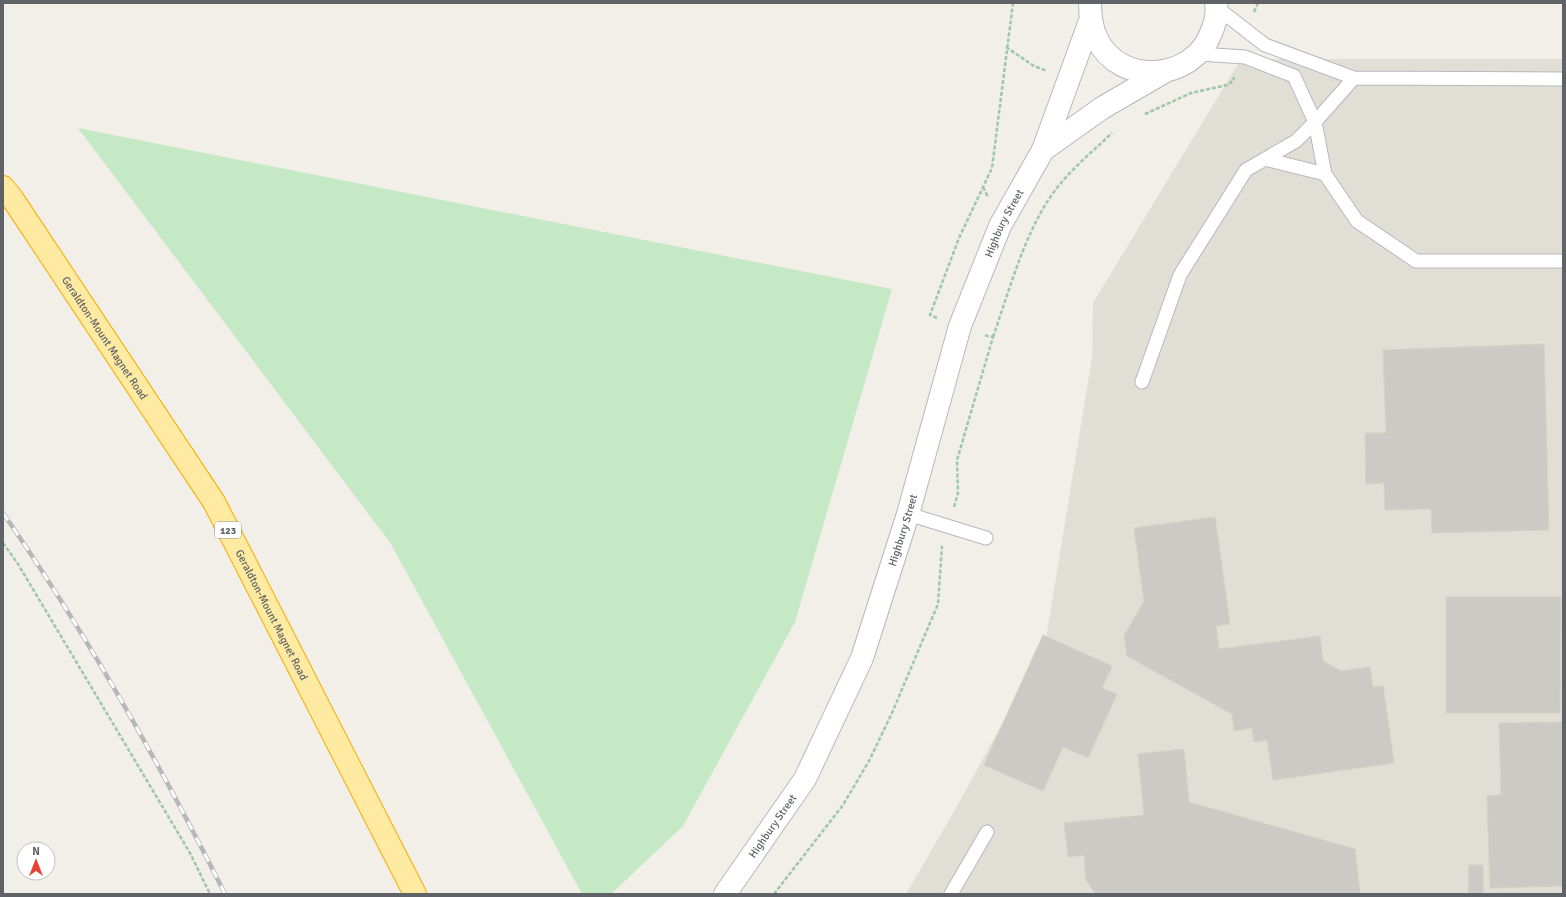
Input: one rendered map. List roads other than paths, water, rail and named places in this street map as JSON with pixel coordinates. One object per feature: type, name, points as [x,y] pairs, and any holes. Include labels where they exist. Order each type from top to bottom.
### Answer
[{"type":"highway","name":"Geraldton-Mount Magnet Road","points":[[3,188],[12,198],[214,502],[415,894]]},
{"type":"street","points":[[1090,12],[1097,40],[1109,55],[1125,67],[1144,72],[1164,72],[1183,66],[1199,54],[1209,40],[1215,24],[1216,5]]},
{"type":"street","name":"Highbury Street","points":[[725,894],[804,779],[862,658],[908,514],[960,326],[1000,226],[1043,150],[1090,12]]},
{"type":"street","name":"Highbury Street","points":[[1043,150],[1102,108],[1164,72]]},
{"type":"lane","points":[[1216,5],[1266,45],[1354,78],[1563,79]]},
{"type":"lane","points":[[1199,54],[1245,57],[1294,76],[1315,122],[1325,174],[1357,221],[1416,261],[1563,261]]},
{"type":"lane","points":[[1142,382],[1180,275],[1246,170],[1296,141],[1354,78]]},
{"type":"lane","points":[[1265,159],[1325,174]]},
{"type":"lane","points":[[908,514],[986,538]]},
{"type":"lane","points":[[951,894],[987,832]]},
{"type":"railway","points":[[3,513],[64,605],[121,700],[175,796],[225,894]]}]
